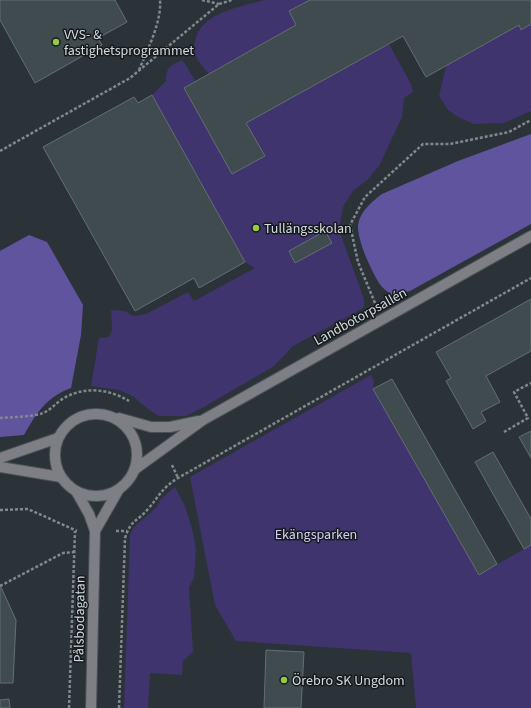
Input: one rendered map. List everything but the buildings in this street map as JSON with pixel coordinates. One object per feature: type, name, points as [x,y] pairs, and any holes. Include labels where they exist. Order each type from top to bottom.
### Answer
[{"type":"street","name":"Landbotorpsallén","points":[[134,470],[203,420],[382,321],[531,236]]},
{"type":"street","points":[[90,414],[110,416],[120,420],[133,436],[137,458],[134,470],[128,481],[119,489],[108,495],[86,495],[76,491],[61,478],[55,458],[55,448],[58,438],[64,429],[78,417],[90,414]]},
{"type":"street","name":"Landbotorpsallén","points":[[110,416],[151,427],[170,427],[203,420]]},
{"type":"street","points":[[0,458],[58,438]]},
{"type":"street","points":[[0,467],[61,478]]},
{"type":"street","name":"Pålsbodagatan","points":[[95,531],[119,489]]},
{"type":"street","name":"Pålsbodagatan","points":[[76,491],[89,514],[95,531],[91,708]]},
{"type":"path","points":[[138,72],[152,40],[161,7],[160,0]]},
{"type":"path","points":[[202,0],[219,4]]},
{"type":"path","points":[[0,151],[130,78],[219,4],[232,0]]},
{"type":"path","points":[[382,321],[358,262],[350,225],[365,196],[423,144],[450,144],[508,132],[531,120]]},
{"type":"path","points":[[119,708],[125,538],[131,523],[147,510],[160,492],[168,484],[178,478],[531,278]]},
{"type":"path","points":[[504,432],[528,418],[514,392],[531,383]]},
{"type":"path","points":[[0,418],[44,412],[65,397],[92,390],[110,392],[122,396],[135,404]]},
{"type":"path","points":[[0,510],[28,509],[75,531],[69,708]]},
{"type":"path","points":[[0,586],[63,553],[74,552]]},
{"type":"green space","points":[[264,0],[310,0],[296,25],[209,74],[194,53],[195,41],[199,31],[205,23],[223,12]]},
{"type":"green space","points":[[531,24],[531,111],[504,123],[474,124],[460,118],[448,110],[439,96],[446,66],[519,25],[521,30]]},
{"type":"green space","points":[[389,44],[411,84],[413,92],[404,98],[402,117],[379,166],[368,179],[353,191],[343,207],[339,230],[364,299],[364,307],[293,346],[274,366],[186,416],[159,416],[149,410],[134,397],[119,390],[91,386],[99,338],[109,337],[112,330],[111,310],[125,311],[133,316],[146,314],[188,292],[194,301],[255,268],[245,262],[152,95],[166,81],[168,70],[174,64],[182,60],[196,81],[185,88],[264,156],[246,123]]},
{"type":"green space","name":"Ekängsparken","points":[[371,375],[374,381],[373,389],[479,575],[531,545],[531,708],[416,708],[411,653],[236,641],[215,605],[190,477]]},
{"type":"green space","points":[[175,487],[185,506],[193,532],[196,550],[194,578],[189,587],[193,652],[183,661],[182,675],[150,673],[148,708],[124,708],[130,535],[134,527],[156,508],[161,499]]},
{"type":"shaded area","points":[[531,134],[531,224],[410,291],[392,295],[383,288],[372,271],[362,247],[358,231],[359,220],[370,204],[382,194],[458,161]]},
{"type":"shaded area","points":[[29,235],[47,242],[83,305],[81,335],[71,388],[48,401],[33,420],[24,435],[0,437],[0,251]]},
{"type":"place","name":"VVS- & fastighetsprogrammet","points":[[56,42]]},
{"type":"place","name":"Tullängsskolan","points":[[256,228]]},
{"type":"place","name":"Örebro SK Ungdom","points":[[284,680]]}]
